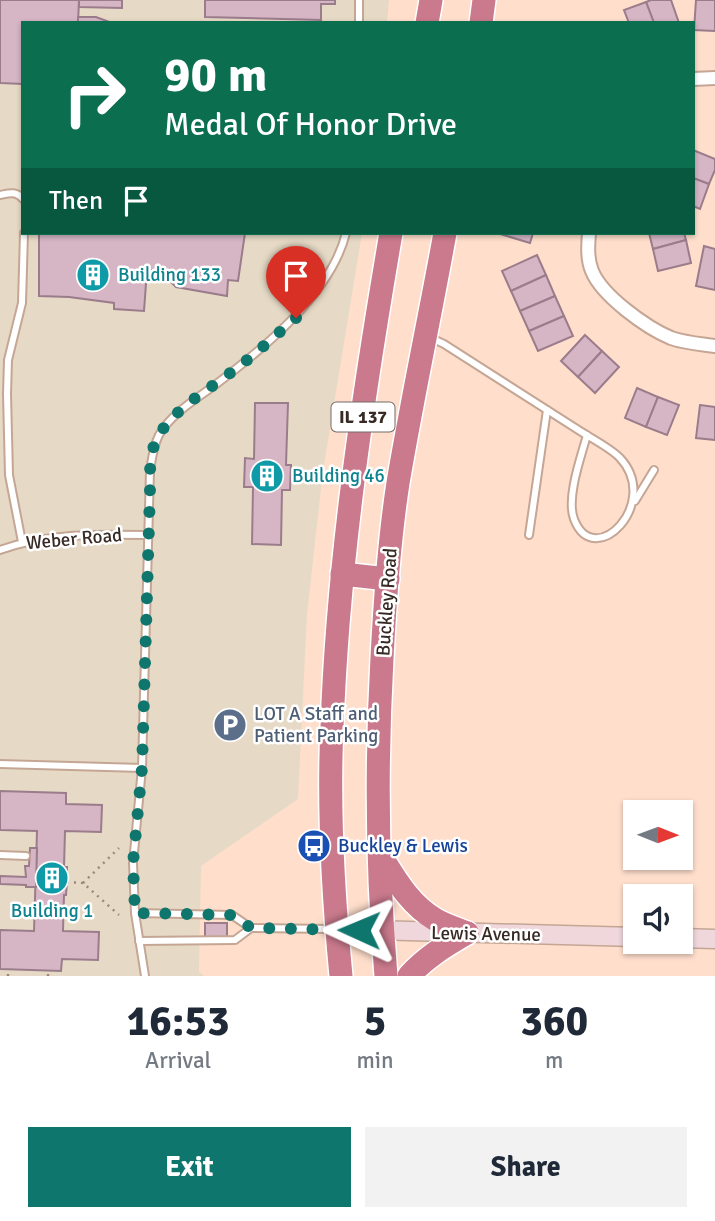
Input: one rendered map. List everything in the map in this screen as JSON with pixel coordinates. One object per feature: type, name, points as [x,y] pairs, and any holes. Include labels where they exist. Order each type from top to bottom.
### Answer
[{"type":"highway","points":[[428,21],[431,0]]},
{"type":"highway","points":[[481,21],[484,0]]},
{"type":"highway","name":"IL 137","points":[[341,976],[331,807],[335,656],[342,574],[374,333],[391,235]]},
{"type":"highway","name":"Buckley Road","points":[[386,976],[379,854],[379,721],[388,579],[398,485],[445,235]]},
{"type":"highway","points":[[342,574],[388,579]]},
{"type":"highway","points":[[379,854],[404,892],[417,906],[436,920],[467,933]]},
{"type":"highway","points":[[409,976],[433,953],[467,933]]},
{"type":"main road","name":"Lewis Avenue","points":[[337,929],[623,937]]},
{"type":"main road","points":[[693,938],[715,939]]},
{"type":"street","points":[[695,79],[715,78]]},
{"type":"street","points":[[589,235],[588,258],[593,274],[607,292],[643,324],[674,339],[715,346]]},
{"type":"lane","points":[[359,0],[359,21]]},
{"type":"lane","points":[[0,195],[14,193],[21,197]]},
{"type":"lane","points":[[22,542],[9,475],[7,394],[8,360],[22,303],[24,235]]},
{"type":"lane","points":[[145,976],[135,913],[133,863],[142,768],[152,452],[167,423],[296,318],[337,259],[345,235]]},
{"type":"lane","points":[[426,336],[443,344],[620,458],[634,480],[633,503]]},
{"type":"lane","points":[[528,535],[547,410]]},
{"type":"lane","points":[[587,435],[571,504],[574,520],[582,533],[594,539],[611,535],[623,522],[654,470]]},
{"type":"lane","name":"Weber Road","points":[[0,550],[22,542],[104,533],[148,535]]},
{"type":"lane","points":[[0,764],[142,768]]},
{"type":"lane","points":[[0,855],[26,856]]},
{"type":"lane","points":[[135,913],[232,915],[251,928],[337,929]]},
{"type":"lane","points":[[139,941],[234,940],[251,928]]},
{"type":"path","points":[[83,883],[119,848]]},
{"type":"path","points":[[67,883],[83,883],[120,915]]},
{"type":"path","points":[[8,969],[8,976]]},
{"type":"path","points":[[48,971],[48,976]]},
{"type":"shaded area","points":[[0,0],[389,0],[387,21],[21,21],[21,235],[362,235],[323,471],[307,614],[298,799],[201,866],[199,972],[204,976],[0,976]]},
{"type":"building","points":[[0,0],[79,0],[78,21],[21,21],[21,84],[0,83]]},
{"type":"building","points":[[79,0],[122,0],[122,8],[79,7]]},
{"type":"building","points":[[205,0],[335,0],[335,4],[321,4],[321,20],[205,17]]},
{"type":"building","points":[[671,0],[678,21],[653,21],[646,2]]},
{"type":"building","points":[[696,0],[715,0],[715,31],[695,30]]},
{"type":"building","points":[[646,2],[653,21],[628,21],[624,10]]},
{"type":"building","points":[[78,17],[96,17],[107,21],[78,21]]},
{"type":"building","points":[[695,151],[715,159],[715,170],[709,184],[695,179]]},
{"type":"building","points":[[695,179],[709,184],[700,209],[695,207]]},
{"type":"building","name":"Building 133","points":[[39,235],[245,235],[238,281],[228,280],[227,296],[176,287],[169,280],[167,271],[147,270],[144,311],[114,309],[114,303],[39,296]]},
{"type":"building","points":[[504,235],[532,235],[530,243]]},
{"type":"building","points":[[650,235],[685,235],[686,240],[653,249]]},
{"type":"building","points":[[686,240],[691,263],[658,271],[653,249]]},
{"type":"building","points":[[704,246],[715,249],[715,290],[696,286]]},
{"type":"building","points":[[537,255],[546,275],[511,291],[502,271]]},
{"type":"building","points":[[546,275],[555,296],[520,311],[511,291]]},
{"type":"building","points":[[555,296],[564,316],[529,331],[520,311]]},
{"type":"building","points":[[564,316],[573,336],[538,351],[529,331]]},
{"type":"building","points":[[585,335],[602,351],[578,377],[561,361]]},
{"type":"building","points":[[602,351],[619,367],[595,393],[578,377]]},
{"type":"building","points":[[637,388],[658,397],[646,427],[625,418]]},
{"type":"building","points":[[658,397],[679,405],[667,435],[646,427]]},
{"type":"building","name":"Building 46","points":[[255,403],[288,403],[286,465],[291,465],[290,490],[282,490],[281,545],[252,544],[253,487],[244,487],[245,458],[254,459]]},
{"type":"building","points":[[700,405],[715,407],[715,440],[696,438]]},
{"type":"building","name":"Building 1","points":[[0,791],[66,793],[66,804],[102,805],[101,832],[65,831],[64,867],[67,867],[67,882],[63,931],[99,932],[98,960],[62,959],[61,971],[0,969],[0,930],[34,931],[37,831],[0,830]]},
{"type":"building","points":[[30,848],[37,848],[36,887],[0,884],[0,876],[26,877],[25,866],[29,866]]},
{"type":"building","points":[[205,923],[227,923],[227,938],[205,938]]},
{"type":"place","name":"Building 133","points":[[93,275]]},
{"type":"place","name":"Building 46","points":[[267,476]]},
{"type":"place","name":"LOT A Staff and Patient Parking","points":[[230,725]]},
{"type":"place","name":"Buckley & Lewis","points":[[314,846]]},
{"type":"place","name":"Building 1","points":[[52,878]]},
{"type":"route","points":[[296,318],[167,423],[152,452],[142,768],[133,863],[135,913],[232,915],[251,928],[359,930]]}]
